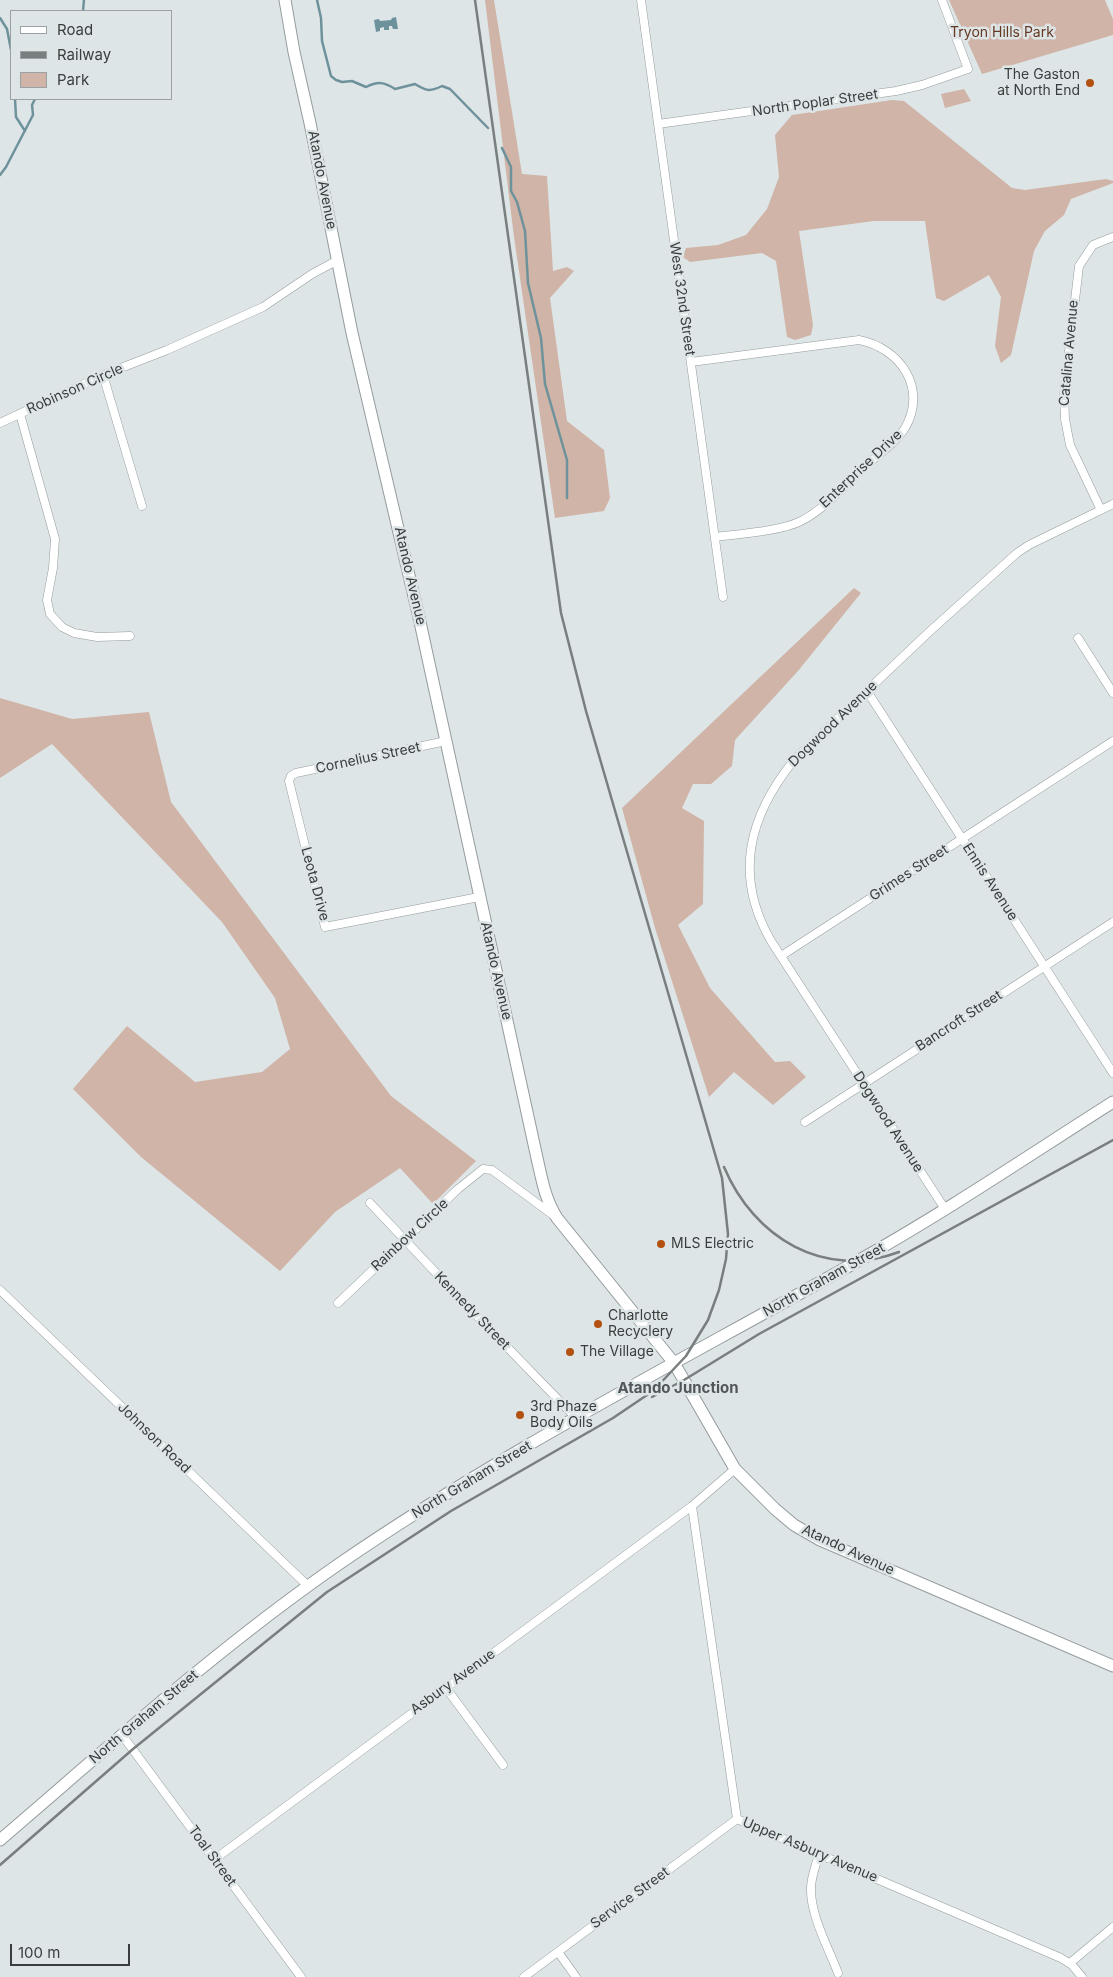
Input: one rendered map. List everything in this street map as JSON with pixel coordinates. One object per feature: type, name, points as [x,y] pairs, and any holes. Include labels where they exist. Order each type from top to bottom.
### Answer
[{"type":"main road","name":"Atando Avenue","points":[[285,0],[352,333],[385,466],[545,1195],[557,1218],[674,1363],[735,1469],[774,1509],[794,1525],[820,1540],[1113,1666]]},
{"type":"main road","name":"North Graham Street","points":[[0,1840],[208,1662],[348,1558],[437,1501],[577,1418],[859,1261],[945,1209],[1113,1102]]},
{"type":"street","name":"West 32nd Street","points":[[641,0],[723,598]]},
{"type":"street","name":"North Poplar Street","points":[[658,124],[896,91],[922,85],[968,69],[942,0]]},
{"type":"street","name":"Catalina Avenue","points":[[1101,510],[1070,445],[1064,419],[1064,394],[1078,266],[1093,245],[1113,237]]},
{"type":"street","name":"Robinson Circle","points":[[130,636],[97,637],[74,633],[62,627],[50,614],[46,600],[53,568],[55,539],[20,414],[104,375],[167,350],[263,307],[312,274],[338,260]]},
{"type":"street","name":"Enterprise Drive","points":[[691,362],[859,340],[879,345],[898,360],[907,373],[913,394],[909,418],[898,436],[808,518],[789,526],[715,537]]},
{"type":"street","points":[[104,375],[142,506]]},
{"type":"street","points":[[0,423],[20,414]]},
{"type":"street","name":"Dogwood Avenue","points":[[945,1209],[762,924],[751,890],[749,865],[753,835],[768,797],[781,776],[802,752],[1017,553],[1029,545],[1113,504]]},
{"type":"street","points":[[1078,638],[1113,693]]},
{"type":"street","name":"Ennis Avenue","points":[[867,691],[1113,1073]]},
{"type":"street","name":"Cornelius Street","points":[[290,776],[296,773],[446,741]]},
{"type":"street","name":"Grimes Street","points":[[781,956],[1113,741]]},
{"type":"street","name":"Leota Drive","points":[[290,776],[325,928],[479,897]]},
{"type":"street","name":"Bancroft Street","points":[[805,1122],[1113,922]]},
{"type":"street","name":"Rainbow Circle","points":[[338,1303],[458,1189],[483,1169],[492,1170],[557,1218]]},
{"type":"street","name":"Kennedy Street","points":[[370,1203],[577,1418]]},
{"type":"street","name":"Johnson Road","points":[[0,1290],[308,1586]]},
{"type":"street","points":[[692,1506],[735,1469]]},
{"type":"street","name":"Asbury Avenue","points":[[215,1859],[692,1506]]},
{"type":"street","name":"Upper Asbury Avenue","points":[[692,1506],[737,1819],[1070,1963],[1082,1977]]},
{"type":"street","points":[[446,1688],[503,1765]]},
{"type":"street","name":"Toal Street","points":[[122,1735],[301,1977]]},
{"type":"street","name":"Service Street","points":[[524,1977],[737,1819]]},
{"type":"street","points":[[819,1854],[812,1879],[811,1900],[838,1973]]},
{"type":"street","points":[[1070,1963],[1113,1927]]},
{"type":"street","points":[[558,1952],[576,1977]]},
{"type":"green space","points":[[485,0],[494,0],[522,174],[547,176],[553,271],[567,267],[574,271],[550,298],[567,421],[604,450],[610,498],[604,511],[555,518],[514,237]]},
{"type":"green space","name":"Tryon Hills Park","points":[[949,0],[1105,0],[1113,19],[1113,35],[982,74]]},
{"type":"green space","points":[[964,89],[971,101],[945,108],[941,94]]},
{"type":"green space","points":[[892,100],[904,101],[1012,188],[1025,190],[1106,179],[1113,181],[1113,183],[1071,199],[1064,215],[1045,231],[1034,251],[1011,355],[1001,363],[995,346],[1001,297],[989,275],[944,301],[936,298],[925,221],[874,221],[799,231],[813,325],[811,335],[795,340],[787,337],[776,261],[762,253],[690,262],[683,257],[686,248],[718,245],[746,235],[767,209],[779,177],[775,135],[792,115]]},
{"type":"green space","points":[[854,588],[861,593],[798,671],[735,740],[732,766],[711,784],[693,784],[682,808],[704,821],[703,904],[678,925],[710,988],[775,1062],[790,1061],[806,1077],[773,1105],[734,1072],[709,1097],[655,928],[622,808]]},
{"type":"green space","points":[[0,698],[72,719],[149,712],[171,802],[391,1096],[476,1161],[433,1204],[400,1168],[335,1212],[280,1271],[141,1157],[73,1089],[127,1026],[195,1082],[262,1072],[290,1049],[275,998],[222,922],[52,744],[0,778]]},
{"type":"water","points":[[396,17],[398,29],[393,29],[392,26],[389,26],[389,30],[384,30],[384,27],[376,32],[374,20],[391,20]]},
{"type":"waterway","points":[[83,10],[84,0]]},
{"type":"waterway","points":[[317,0],[321,18],[322,41],[331,76],[336,80],[342,82],[352,81],[366,87],[381,83],[395,89],[415,84],[428,90],[442,86],[450,89],[488,128]]},
{"type":"waterway","points":[[0,18],[7,29],[10,45]]},
{"type":"waterway","points":[[15,100],[16,117],[25,131]]},
{"type":"waterway","points":[[0,175],[33,115],[32,105],[34,100]]},
{"type":"waterway","points":[[502,148],[511,167],[511,191],[517,202],[525,231],[528,283],[541,338],[545,384],[567,460],[567,498]]},
{"type":"railway","points":[[0,1865],[133,1749],[327,1592],[451,1511],[613,1418],[653,1391],[686,1356],[708,1320],[719,1290],[726,1259],[728,1234],[722,1178],[586,711],[561,613],[475,0]]},
{"type":"railway","points":[[652,1397],[684,1380],[759,1334],[1113,1140]]},
{"type":"railway","points":[[724,1167],[737,1192],[753,1214],[773,1232],[795,1247],[819,1256],[844,1261],[871,1259],[899,1252]]},
{"type":"place","name":"The Gaston at North End","points":[[1090,83]]},
{"type":"place","name":"MLS Electric","points":[[661,1244]]},
{"type":"place","name":"Charlotte Recyclery","points":[[598,1324]]},
{"type":"place","name":"The Village","points":[[570,1352]]},
{"type":"place","name":"3rd Phaze Body Oils","points":[[520,1415]]},
{"type":"district","name":"Atando Junction","points":[[678,1388]]}]
